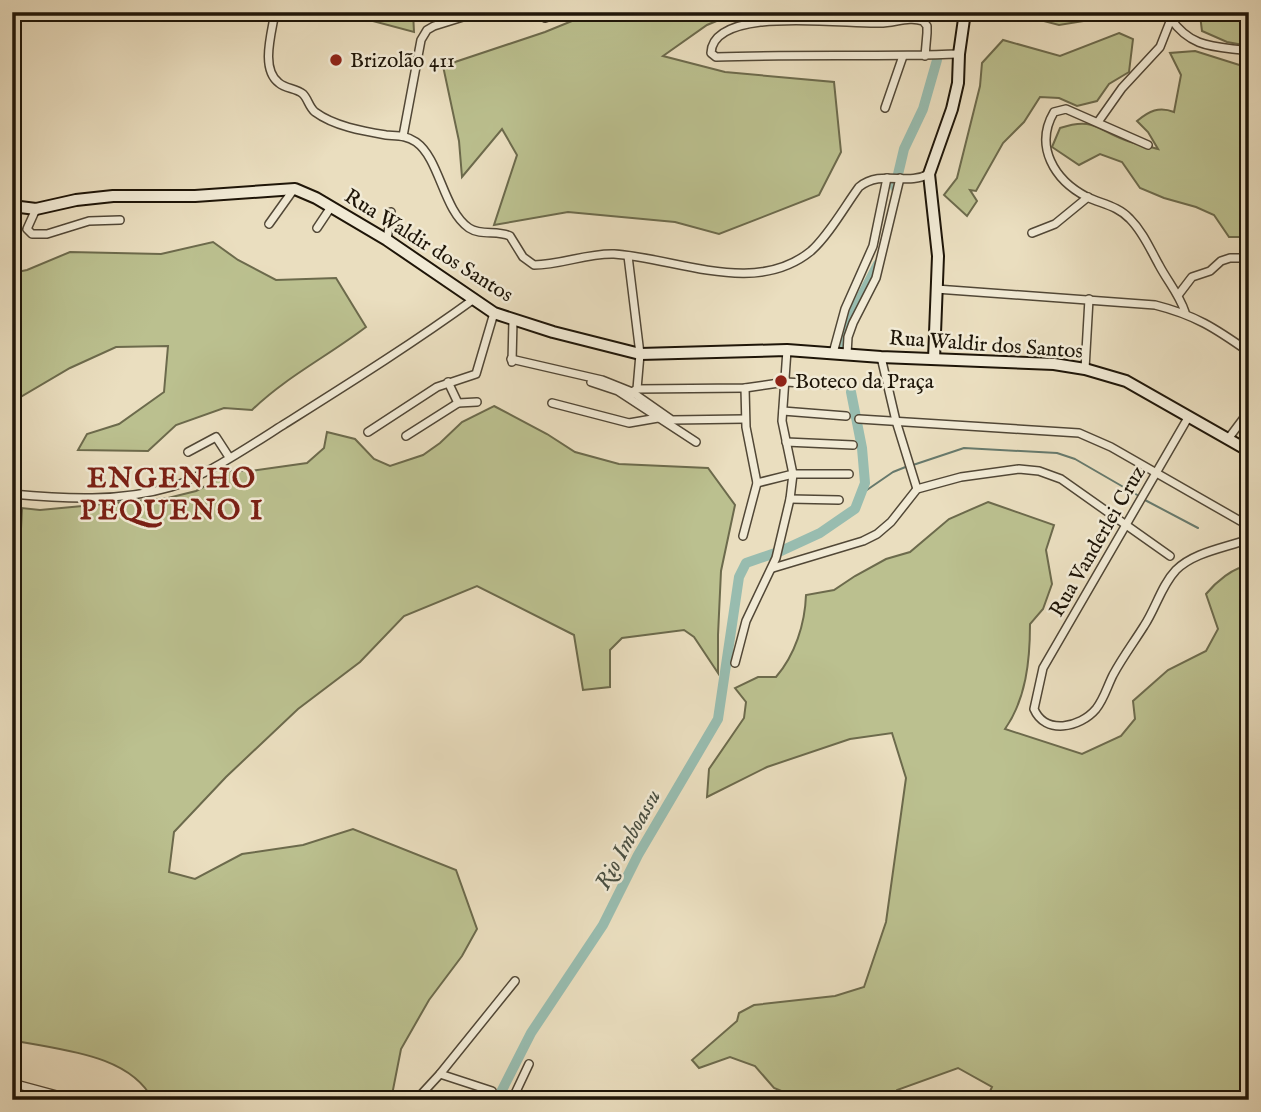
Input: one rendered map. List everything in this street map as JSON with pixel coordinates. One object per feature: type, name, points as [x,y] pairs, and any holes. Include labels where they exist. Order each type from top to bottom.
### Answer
[{"type":"street","points":[[275,12],[269,48],[272,77],[277,82],[300,92],[312,109],[337,123],[360,130],[403,136],[419,144],[461,221],[474,231],[510,236],[528,262],[534,265],[610,254],[728,273],[774,270],[811,250],[866,181],[887,178],[919,180],[929,174]]},
{"type":"street","points":[[403,136],[421,40],[427,30],[479,12]]},
{"type":"street","points":[[537,12],[545,18],[553,12]]},
{"type":"street","points":[[934,359],[937,256],[929,174],[953,109],[965,12]]},
{"type":"street","points":[[1172,16],[1186,37],[1197,43],[1249,51]]},
{"type":"street","points":[[1098,122],[1122,88],[1160,47],[1172,16]]},
{"type":"street","points":[[925,56],[927,26],[918,19],[880,23],[791,19],[729,29],[717,37],[711,53],[716,57],[832,54],[925,56],[959,54]]},
{"type":"street","points":[[885,108],[903,56]]},
{"type":"street","points":[[1148,145],[1098,122],[1060,109],[1054,112],[1046,129],[1046,153],[1054,167],[1070,185],[1087,197],[1108,204],[1128,216],[1179,294],[1185,312]]},
{"type":"street","points":[[833,353],[845,309],[873,246],[887,178]]},
{"type":"street","points":[[847,354],[848,337],[853,323],[876,278],[900,178]]},
{"type":"street","points":[[12,206],[36,209],[76,200],[113,196],[195,196],[295,188]]},
{"type":"street","points":[[270,224],[295,188]]},
{"type":"street","name":"Rua Waldir dos Santos","points":[[295,188],[387,240],[494,313],[513,320],[640,354],[787,350],[881,357],[1054,363],[1126,381],[1249,452]]},
{"type":"street","points":[[1032,233],[1055,224],[1087,197]]},
{"type":"street","points":[[317,228],[331,207]]},
{"type":"street","points":[[36,209],[27,229],[32,234],[47,234],[89,221],[120,220]]},
{"type":"street","points":[[387,240],[391,212]]},
{"type":"street","points":[[628,256],[640,354],[633,393]]},
{"type":"street","points":[[1179,294],[1192,277],[1210,271],[1222,261],[1249,258]]},
{"type":"street","points":[[936,289],[1155,305],[1185,312],[1214,327],[1249,352]]},
{"type":"street","points":[[12,494],[91,498],[173,486],[229,457],[421,338],[474,299]]},
{"type":"street","points":[[1085,369],[1089,299]]},
{"type":"street","points":[[368,432],[448,382],[476,374],[494,313]]},
{"type":"street","points":[[513,320],[511,361],[602,380],[633,393],[672,420],[745,419]]},
{"type":"street","points":[[735,663],[746,621],[773,568],[790,499],[793,474],[782,421],[787,350]]},
{"type":"street","points":[[881,357],[896,421],[917,489]]},
{"type":"street","points":[[448,382],[458,403]]},
{"type":"street","points":[[633,393],[745,388],[786,382],[835,385]]},
{"type":"street","points":[[743,536],[757,483],[745,419],[745,388]]},
{"type":"street","points":[[633,393],[658,418],[696,442]]},
{"type":"street","points":[[406,436],[458,403],[477,402]]},
{"type":"street","points":[[552,403],[629,423],[658,418]]},
{"type":"street","points":[[783,411],[846,416]]},
{"type":"street","points":[[1228,439],[1249,411]]},
{"type":"street","name":"Rua Vanderlei Cruz","points":[[1189,416],[1124,524],[1043,668],[1034,709],[1041,721],[1051,727],[1059,727],[1089,715],[1103,697],[1117,667],[1145,624],[1170,577],[1189,558],[1249,539]]},
{"type":"street","points":[[859,419],[1079,433],[1102,442],[1249,526]]},
{"type":"street","points":[[188,452],[216,437],[229,457]]},
{"type":"street","points":[[786,442],[853,445]]},
{"type":"street","points":[[773,568],[863,541],[877,534],[891,522],[917,489],[961,477],[1019,469],[1039,471],[1061,478],[1170,556]]},
{"type":"street","points":[[757,483],[793,474],[849,474]]},
{"type":"street","points":[[790,499],[839,500]]},
{"type":"street","points":[[416,1100],[514,981]]},
{"type":"street","points":[[512,1100],[529,1064]]},
{"type":"street","points":[[440,1074],[492,1091]]},
{"type":"street","points":[[12,1083],[75,1100]]},
{"type":"green space","points":[[339,12],[413,12],[414,32]]},
{"type":"green space","points":[[594,12],[738,12],[707,25],[663,56],[725,72],[834,82],[841,152],[819,195],[719,234],[675,222],[568,212],[494,225],[517,155],[502,129],[462,177],[459,141],[443,66],[545,32]]},
{"type":"green space","points":[[1009,12],[1139,12],[1059,25]]},
{"type":"green space","points":[[1202,12],[1249,12],[1249,46],[1227,42],[1202,31]]},
{"type":"green space","points":[[1119,33],[1133,39],[1129,72],[1109,84],[1097,101],[1077,106],[1059,98],[1040,97],[1024,122],[1003,143],[976,191],[970,190],[977,201],[967,216],[944,195],[957,178],[980,86],[982,63],[1003,40],[1060,56]]},
{"type":"green space","points":[[1195,51],[1249,68],[1249,237],[1229,237],[1214,215],[1140,188],[1122,162],[1100,154],[1079,165],[1052,147],[1060,128],[1087,124],[1125,140],[1158,149],[1148,132],[1137,121],[1154,110],[1174,112],[1181,75],[1170,53]]},
{"type":"green space","points":[[213,242],[238,260],[276,280],[336,278],[366,327],[279,387],[252,410],[224,408],[176,425],[148,451],[78,450],[87,434],[119,424],[164,392],[168,346],[116,347],[70,368],[12,402],[12,273],[27,270],[70,252],[161,254]]},
{"type":"green space","points":[[494,406],[575,452],[619,464],[708,468],[735,505],[721,571],[718,673],[694,637],[684,630],[622,638],[610,650],[610,687],[583,690],[574,635],[477,586],[404,616],[360,662],[298,709],[226,777],[174,832],[169,872],[195,879],[242,854],[303,845],[353,829],[456,870],[477,929],[462,956],[429,1000],[401,1049],[391,1100],[153,1100],[142,1084],[110,1063],[71,1051],[12,1040],[12,572],[19,570],[22,508],[40,510],[168,498],[196,491],[228,471],[250,471],[307,463],[324,448],[327,432],[355,439],[374,459],[390,466],[423,455],[462,422]]},
{"type":"green space","points":[[988,502],[1054,525],[1046,550],[1052,584],[1043,609],[1030,624],[1029,652],[1022,692],[1005,729],[1082,754],[1121,736],[1135,719],[1133,701],[1168,670],[1206,651],[1218,629],[1206,594],[1231,572],[1249,566],[1249,1100],[986,1100],[992,1087],[958,1068],[897,1090],[891,1100],[831,1100],[806,1092],[791,1095],[774,1088],[755,1066],[730,1057],[699,1068],[692,1060],[737,1021],[739,1013],[754,1005],[835,996],[864,987],[886,922],[906,778],[892,733],[850,739],[767,767],[707,797],[709,769],[744,718],[746,702],[735,688],[758,677],[776,677],[783,668],[798,639],[806,595],[834,590],[886,559],[910,552],[949,519]]},
{"type":"waterway","points":[[895,187],[904,149],[923,109],[937,60]]},
{"type":"waterway","points":[[841,347],[856,307],[878,264]]},
{"type":"waterway","name":"Rio Imboassu","points":[[497,1100],[531,1033],[603,925],[638,855],[718,719],[739,577],[746,563],[820,533],[855,509],[865,483],[862,448],[851,392]]},
{"type":"waterway","points":[[913,465],[964,448],[1057,453],[1075,459],[1139,496]]},
{"type":"waterway","points":[[861,494],[893,472],[908,466]]},
{"type":"waterway","points":[[1143,499],[1198,528]]},
{"type":"place","name":"Brizolão 411","points":[[336,60]]},
{"type":"place","name":"Boteco da Praça","points":[[781,381]]},
{"type":"district","name":"ENGENHO PEQUENO I","points":[[172,493]]}]
